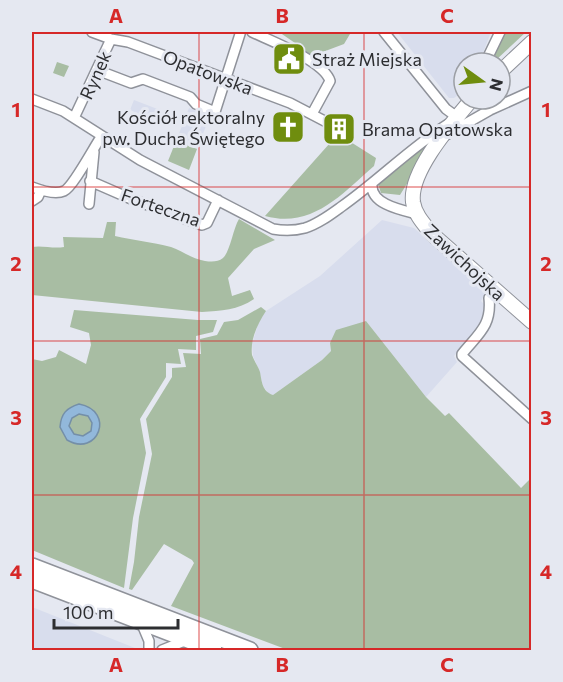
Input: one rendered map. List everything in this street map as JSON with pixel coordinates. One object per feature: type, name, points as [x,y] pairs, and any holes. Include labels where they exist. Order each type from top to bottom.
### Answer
[{"type":"main road","points":[[32,566],[250,651]]},
{"type":"main road","points":[[32,580],[214,651]]},
{"type":"street","name":"Rynek","points":[[32,99],[74,118],[97,70],[118,37],[92,32]]},
{"type":"street","points":[[252,32],[305,58],[326,72],[330,81],[312,114]]},
{"type":"street","points":[[384,32],[446,109],[456,118]]},
{"type":"street","points":[[491,51],[500,32]]},
{"type":"street","points":[[97,70],[131,83],[143,79],[190,97],[198,106],[215,112],[240,34]]},
{"type":"street","name":"Opatowska","points":[[118,37],[281,99],[336,127]]},
{"type":"street","points":[[512,60],[531,42]]},
{"type":"street","points":[[512,100],[531,91]]},
{"type":"street","points":[[417,213],[413,200],[414,185],[443,136],[462,111]]},
{"type":"street","points":[[443,136],[488,111]]},
{"type":"street","points":[[74,118],[140,160],[273,229],[292,231],[325,218],[372,184],[433,133],[456,118]]},
{"type":"street","points":[[32,201],[38,197],[36,188],[59,192],[68,189],[101,137]]},
{"type":"street","points":[[89,204],[94,148]]},
{"type":"street","name":"Forteczna","points":[[90,181],[202,225],[207,223],[218,200]]},
{"type":"street","name":"Zawichojska","points":[[372,184],[375,197],[389,205],[417,213],[432,234],[531,322]]},
{"type":"street","points":[[497,291],[489,298],[490,309],[487,323],[462,356],[531,419]]},
{"type":"street","points":[[141,622],[149,640],[149,651]]},
{"type":"street","points":[[162,651],[187,640]]},
{"type":"shaded area","points":[[397,32],[491,32],[484,51],[452,51],[452,98],[449,98]]},
{"type":"shaded area","points":[[134,100],[160,110],[156,121],[130,110]]},
{"type":"shaded area","points":[[189,108],[210,116],[197,149],[176,141]]},
{"type":"shaded area","points":[[382,220],[414,228],[486,291],[481,301],[486,306],[485,320],[454,356],[457,362],[426,397],[366,321],[330,343],[331,351],[322,360],[273,395],[268,393],[263,386],[253,356],[252,344],[259,321],[266,311],[320,276]]},
{"type":"shaded area","points":[[32,607],[135,648],[134,650],[32,650]]},
{"type":"green space","points":[[279,32],[345,32],[350,34],[344,44],[320,53],[314,59],[293,47],[295,43]]},
{"type":"green space","points":[[506,32],[526,32],[506,51],[496,51]]},
{"type":"green space","points":[[57,62],[69,66],[64,77],[53,73]]},
{"type":"green space","points":[[338,134],[376,158],[374,166],[338,198],[312,213],[297,218],[282,219],[265,216]]},
{"type":"green space","points":[[176,141],[197,149],[189,170],[168,161]]},
{"type":"green space","points":[[426,145],[429,148],[400,195],[381,193],[378,184]]},
{"type":"green space","points":[[239,219],[275,240],[254,249],[228,278],[232,296],[250,290],[254,299],[242,306],[202,312],[32,295],[32,247],[64,247],[63,237],[103,238],[107,222],[116,222],[115,236],[171,247],[200,260],[215,261],[225,255]]},
{"type":"green space","points":[[261,307],[266,311],[255,332],[252,355],[260,372],[263,386],[269,393],[273,395],[322,360],[331,351],[330,343],[336,330],[366,321],[426,397],[445,416],[449,413],[521,488],[531,478],[531,650],[288,650],[171,606],[194,563],[164,544],[132,590],[129,589],[139,517],[152,454],[146,419],[172,377],[172,368],[186,367],[183,353],[201,354],[200,339],[217,335],[224,322],[238,320]]},
{"type":"green space","points":[[74,310],[217,320],[213,332],[196,336],[196,350],[178,349],[181,364],[166,363],[166,377],[140,419],[146,453],[133,518],[124,588],[32,550],[32,359],[42,361],[56,357],[59,350],[86,364],[91,345],[89,333],[70,327]]},
{"type":"water","points":[[79,404],[90,408],[97,415],[100,423],[94,438],[87,443],[78,444],[67,440],[60,427],[65,412]],"holes":[[[79,414],[88,416],[92,423],[91,431],[83,436],[74,434],[69,426],[72,418]]]},
{"type":"place","name":"Straż Miejska","points":[[289,59]]},
{"type":"place","name":"Kościół rektoralny pw. Ducha Świętego","points":[[288,127]]},
{"type":"place","name":"Brama Opatowska","points":[[339,129]]}]
